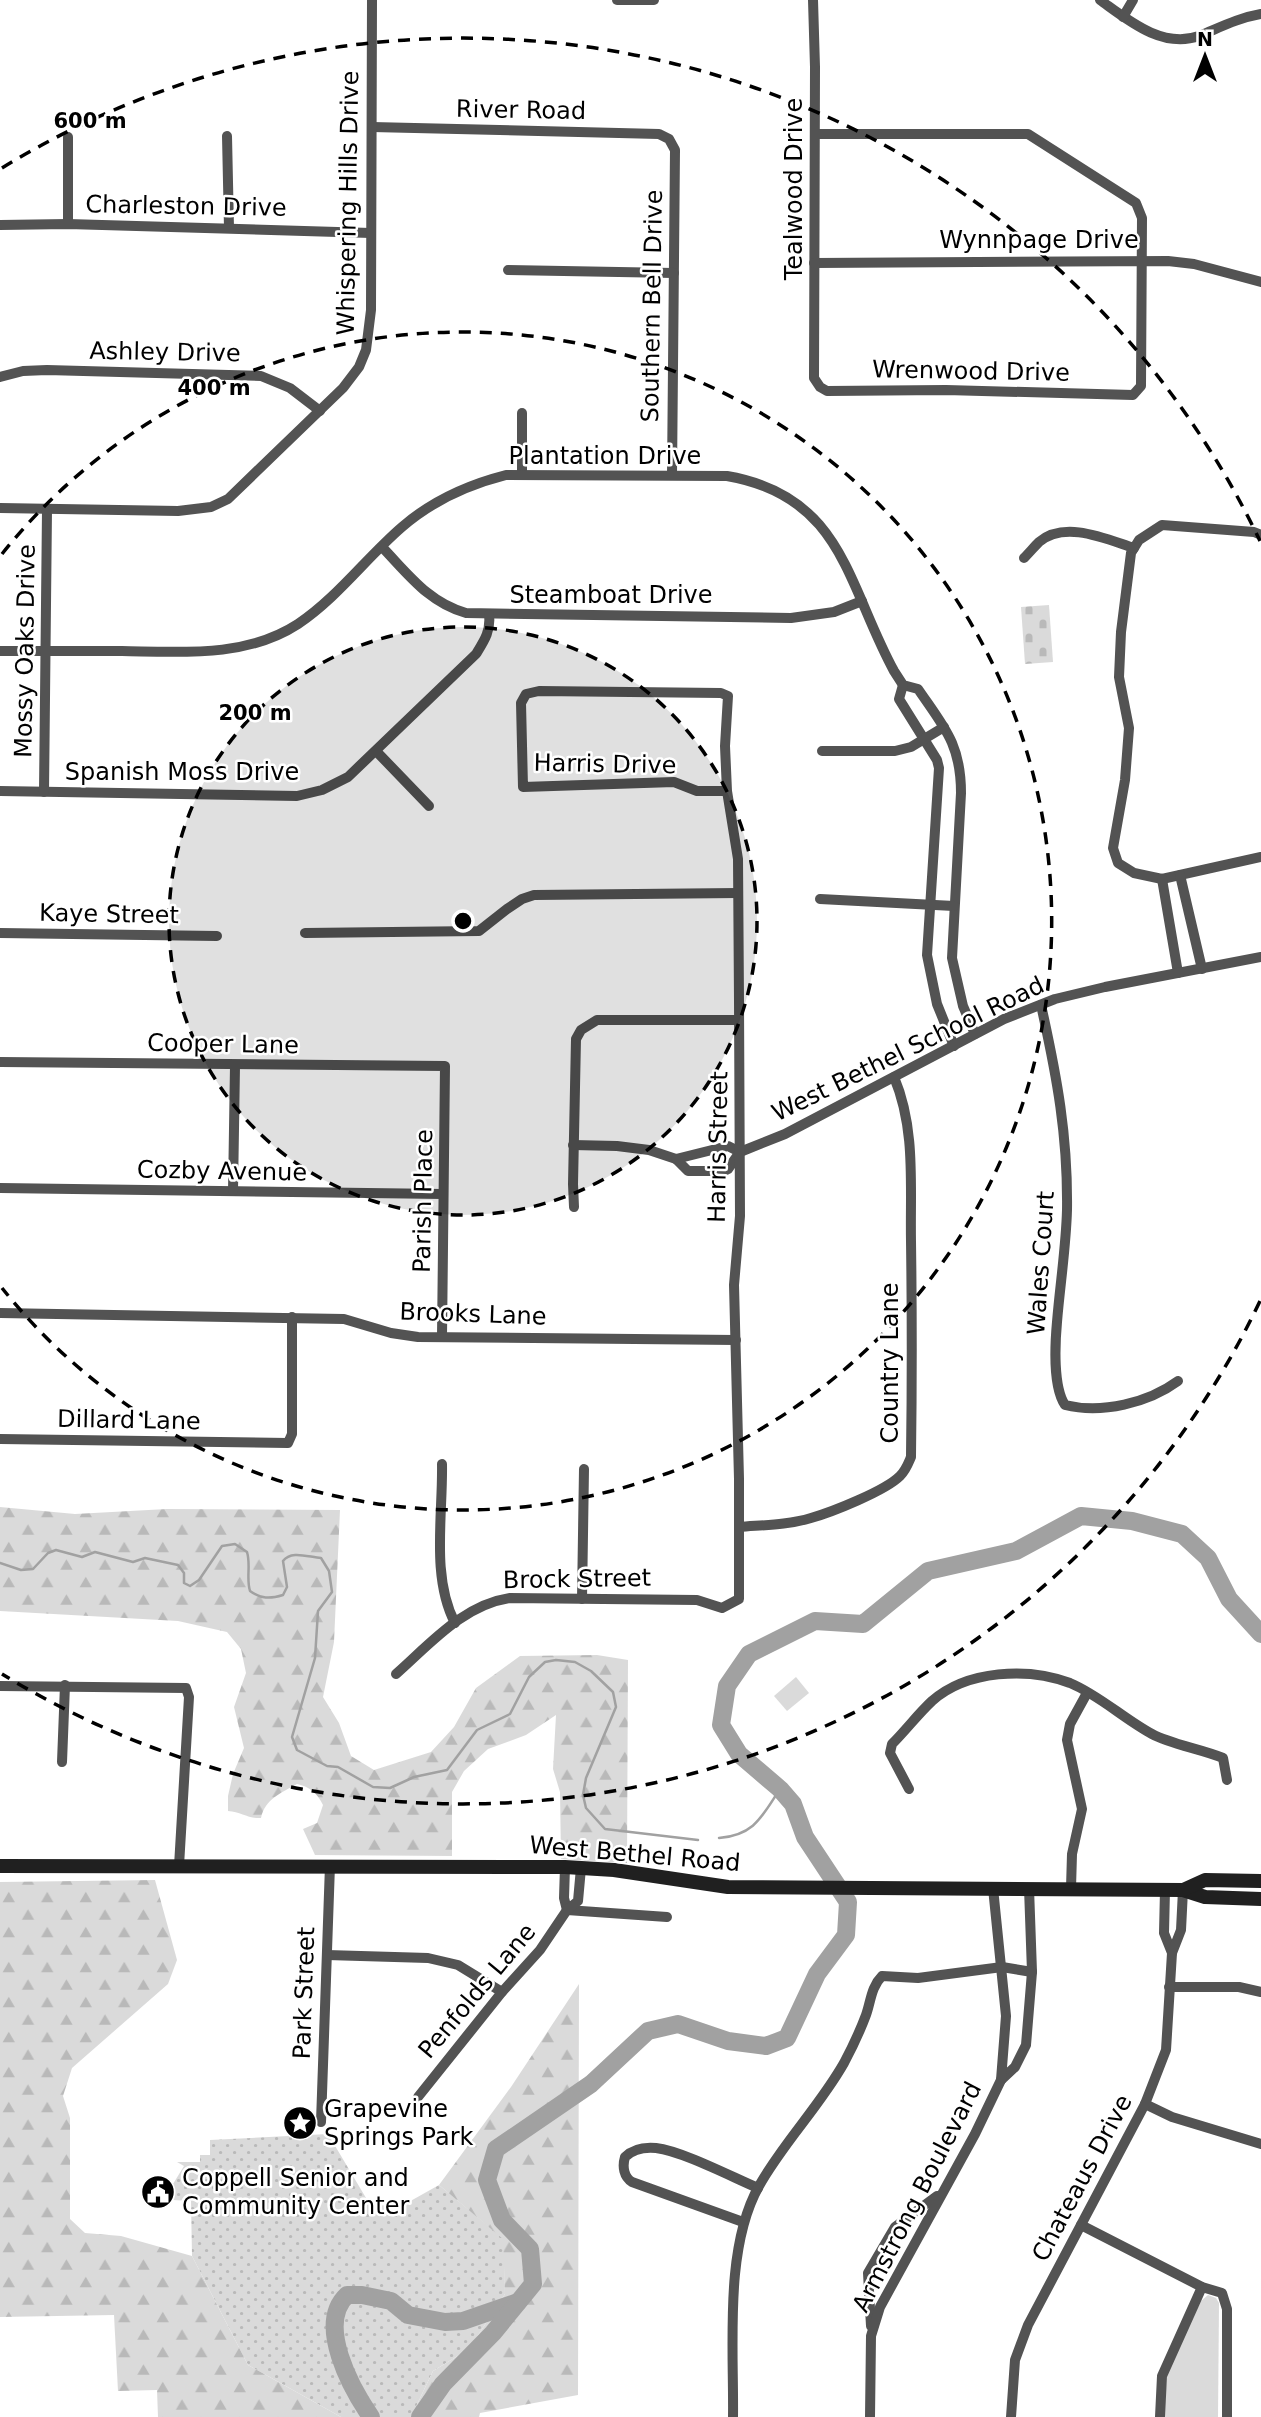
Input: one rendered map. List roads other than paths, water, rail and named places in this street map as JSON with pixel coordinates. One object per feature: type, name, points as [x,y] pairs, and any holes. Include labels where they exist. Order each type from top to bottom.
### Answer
[{"type":"main road","name":"West Bethel Road","points":[[0,1866],[565,1867],[614,1870],[728,1887],[1183,1890],[1205,1897],[1261,1899]]},
{"type":"main road","name":"West Bethel Road","points":[[1183,1890],[1205,1880],[1261,1881]]},
{"type":"street","name":"Whispering Hills Drive","points":[[0,508],[178,511],[211,507],[228,499],[320,411],[359,367],[366,350],[371,310],[372,0]]},
{"type":"street","points":[[617,0],[654,0]]},
{"type":"street","name":"Tealwood Drive","points":[[813,0],[814,378]]},
{"type":"street","points":[[1100,0],[1123,17],[1163,37],[1186,39],[1240,18],[1261,14]]},
{"type":"street","points":[[1123,17],[1133,0]]},
{"type":"street","name":"River Road","points":[[372,127],[659,134],[669,139]]},
{"type":"street","points":[[815,134],[1028,134],[1136,203],[1142,218],[1142,260]]},
{"type":"street","points":[[227,136],[229,228]]},
{"type":"street","points":[[68,137],[68,224]]},
{"type":"street","name":"Southern Bell Drive","points":[[669,139],[675,150],[672,475]]},
{"type":"street","name":"Charleston Drive","points":[[0,225],[68,224],[371,233]]},
{"type":"street","name":"Wynnpage Drive","points":[[814,263],[1142,260],[1194,264],[1261,282]]},
{"type":"street","name":"Wrenwood Drive","points":[[814,378],[820,387],[827,391],[946,390],[1133,394],[1141,386],[1142,260]]},
{"type":"street","points":[[508,270],[674,273]]},
{"type":"street","name":"Ashley Drive","points":[[0,377],[23,370],[261,376],[290,387],[320,411]]},
{"type":"street","points":[[522,413],[522,475]]},
{"type":"street","name":"Plantation Drive","points":[[0,651],[192,652],[219,651],[255,644],[296,625],[328,601],[411,520],[454,492],[506,475],[727,476],[773,489],[788,497],[821,526],[837,547],[889,662],[903,685],[899,699],[937,760],[939,768],[927,941],[930,977],[936,1004],[954,1045]]},
{"type":"street","name":"Mossy Oaks Drive","points":[[44,792],[47,510]]},
{"type":"street","points":[[1261,535],[1254,532],[1162,525],[1136,544],[1131,553],[1121,632],[1119,677],[1129,728],[1125,780],[1113,848],[1118,863],[1134,873],[1162,879],[1261,856]]},
{"type":"street","points":[[1024,558],[1041,540],[1063,531],[1136,544]]},
{"type":"street","name":"Steamboat Drive","points":[[382,547],[431,598],[456,610],[489,615],[791,618],[834,612],[862,601]]},
{"type":"street","name":"Spanish Moss Drive","points":[[0,791],[297,796],[322,790],[348,777],[476,654],[491,625],[489,615]]},
{"type":"street","name":"Plantation Drive","points":[[903,685],[918,688],[944,727],[961,768],[953,958],[963,1006],[975,1034]]},
{"type":"street","name":"Harris Drive","points":[[727,791],[697,791],[674,782],[523,787],[521,703],[526,694],[538,691],[721,693],[728,696]]},
{"type":"street","name":"Harris Street","points":[[728,696],[725,746],[727,791],[738,859],[740,1216],[734,1285],[739,1599]]},
{"type":"street","points":[[822,751],[895,751],[911,747],[944,727]]},
{"type":"street","points":[[376,751],[429,806]]},
{"type":"street","points":[[1180,875],[1202,969]]},
{"type":"street","points":[[1162,879],[1178,973]]},
{"type":"street","points":[[305,933],[479,931],[514,904],[534,895],[738,893]]},
{"type":"street","points":[[821,899],[954,906]]},
{"type":"street","name":"Kaye Street","points":[[0,933],[218,936]]},
{"type":"street","name":"West Bethel School Road","points":[[740,1152],[785,1134],[975,1034],[1041,1004],[1070,994],[1261,957]]},
{"type":"street","name":"Wales Court","points":[[1041,1004],[1059,1083],[1065,1137],[1067,1213],[1056,1334],[1058,1395],[1065,1405],[1077,1408],[1126,1404],[1161,1393],[1178,1381]]},
{"type":"street","points":[[574,1207],[576,1039],[587,1024],[597,1020],[739,1020]]},
{"type":"street","name":"Cooper Lane","points":[[0,1062],[444,1066]]},
{"type":"street","points":[[233,1191],[235,1066]]},
{"type":"street","name":"Parish Place","points":[[442,1337],[444,1066]]},
{"type":"street","name":"Country Lane","points":[[739,1527],[816,1517],[898,1478],[907,1468],[911,1457],[910,1137],[903,1098],[894,1077]]},
{"type":"street","points":[[573,1145],[649,1150],[676,1159],[688,1171],[724,1171],[740,1152],[728,1146],[676,1159]]},
{"type":"street","name":"Cozby Avenue","points":[[0,1188],[443,1194]]},
{"type":"street","name":"Brooks Lane","points":[[0,1313],[344,1319],[391,1334],[442,1337],[736,1340]]},
{"type":"street","name":"Dillard Lane","points":[[0,1439],[288,1443],[292,1434],[292,1317]]},
{"type":"street","points":[[442,1464],[441,1579],[447,1608],[455,1623]]},
{"type":"street","points":[[582,1599],[583,1469]]},
{"type":"street","name":"Brock Street","points":[[396,1674],[463,1616],[494,1601],[510,1598],[697,1600],[722,1608],[739,1599]]},
{"type":"street","points":[[909,1789],[890,1753],[892,1744],[933,1700],[958,1684],[990,1676],[1036,1675],[1070,1683],[1154,1736],[1223,1758],[1227,1780]]},
{"type":"street","points":[[62,1762],[65,1685]]},
{"type":"street","points":[[0,1686],[187,1688],[189,1696],[179,1866]]},
{"type":"street","points":[[1071,1888],[1072,1854],[1082,1809],[1067,1740],[1070,1724],[1087,1693]]},
{"type":"street","name":"Park Street","points":[[321,2122],[330,1866]]},
{"type":"street","name":"Penfolds Lane","points":[[565,1867],[564,1898],[567,1910]]},
{"type":"street","name":"Penfolds Lane","points":[[418,2097],[502,1992],[540,1950],[567,1910],[578,1901],[581,1868]]},
{"type":"street","name":"Armstrong Boulevard","points":[[870,2417],[871,2336],[880,2307],[975,2134],[1001,2080],[1006,2016],[993,1888]]},
{"type":"street","name":"Armstrong Boulevard","points":[[1001,2080],[1015,2067],[1026,2045],[1032,1972],[1029,1888]]},
{"type":"street","name":"Chateaus Drive","points":[[1165,1890],[1164,1933],[1172,1953]]},
{"type":"street","name":"Chateaus Drive","points":[[1011,2417],[1016,2360],[1028,2325],[1145,2104],[1167,2050],[1172,1953],[1181,1930],[1183,1890]]},
{"type":"street","points":[[567,1910],[667,1917]]},
{"type":"street","points":[[327,1955],[438,1960],[458,1965],[502,1992]]},
{"type":"street","points":[[733,2417],[736,2264],[743,2222],[758,2188],[832,2083],[850,2052],[866,2015],[875,1983],[882,1976],[918,1978],[1002,1967],[1032,1972]]},
{"type":"street","points":[[1169,1987],[1239,1987],[1261,1992]]},
{"type":"street","points":[[1145,2104],[1172,2117],[1261,2144]]},
{"type":"street","points":[[743,2222],[632,2182],[627,2179],[625,2173],[625,2157],[636,2150],[656,2148],[758,2188]]},
{"type":"street","points":[[871,2336],[868,2273],[895,2227],[943,2192]]},
{"type":"street","points":[[1081,2225],[1202,2287],[1222,2293],[1227,2309],[1227,2417]]},
{"type":"street","points":[[1160,2417],[1162,2376],[1202,2287]]},
{"type":"waterway","points":[[420,2417],[443,2384],[493,2333],[533,2284],[530,2249],[502,2220],[487,2180],[496,2149],[591,2084],[648,2031],[678,2024],[728,2041],[766,2046],[787,2038],[817,1974],[846,1935],[848,1902],[805,1837],[793,1804],[780,1789],[739,1754],[721,1725],[727,1686],[749,1654],[815,1621],[863,1624],[928,1571],[1016,1551],[1081,1516],[1132,1521],[1182,1534],[1208,1558],[1229,1599],[1261,1634]]},
{"type":"waterway","points":[[0,1563],[21,1570],[33,1569],[48,1553],[56,1550],[82,1557],[95,1552],[133,1562],[145,1558],[178,1565],[184,1573],[184,1583],[190,1586],[199,1580],[222,1546],[235,1544],[247,1552],[250,1591],[270,1598],[283,1595],[287,1587],[283,1561],[286,1558],[300,1555],[321,1558],[329,1571],[332,1592],[318,1611],[315,1658],[292,1737],[297,1750],[327,1766],[338,1767],[373,1787],[390,1788],[414,1777],[447,1770],[477,1730],[510,1714],[529,1677],[545,1662],[575,1662],[591,1671],[613,1692],[616,1707],[586,1778],[583,1795],[586,1808],[605,1829],[698,1840]]},
{"type":"waterway","points":[[719,1838],[741,1833],[749,1828],[762,1816],[780,1789]]},
{"type":"waterway","points":[[371,2417],[346,2373],[336,2339],[338,2307],[347,2295],[391,2301],[408,2315],[445,2322],[463,2321],[518,2302]]},
{"type":"place","name":"Grapevine Springs Park","points":[[300,2123]]},
{"type":"place","name":"Coppell Senior and Community Center","points":[[158,2192]]}]
